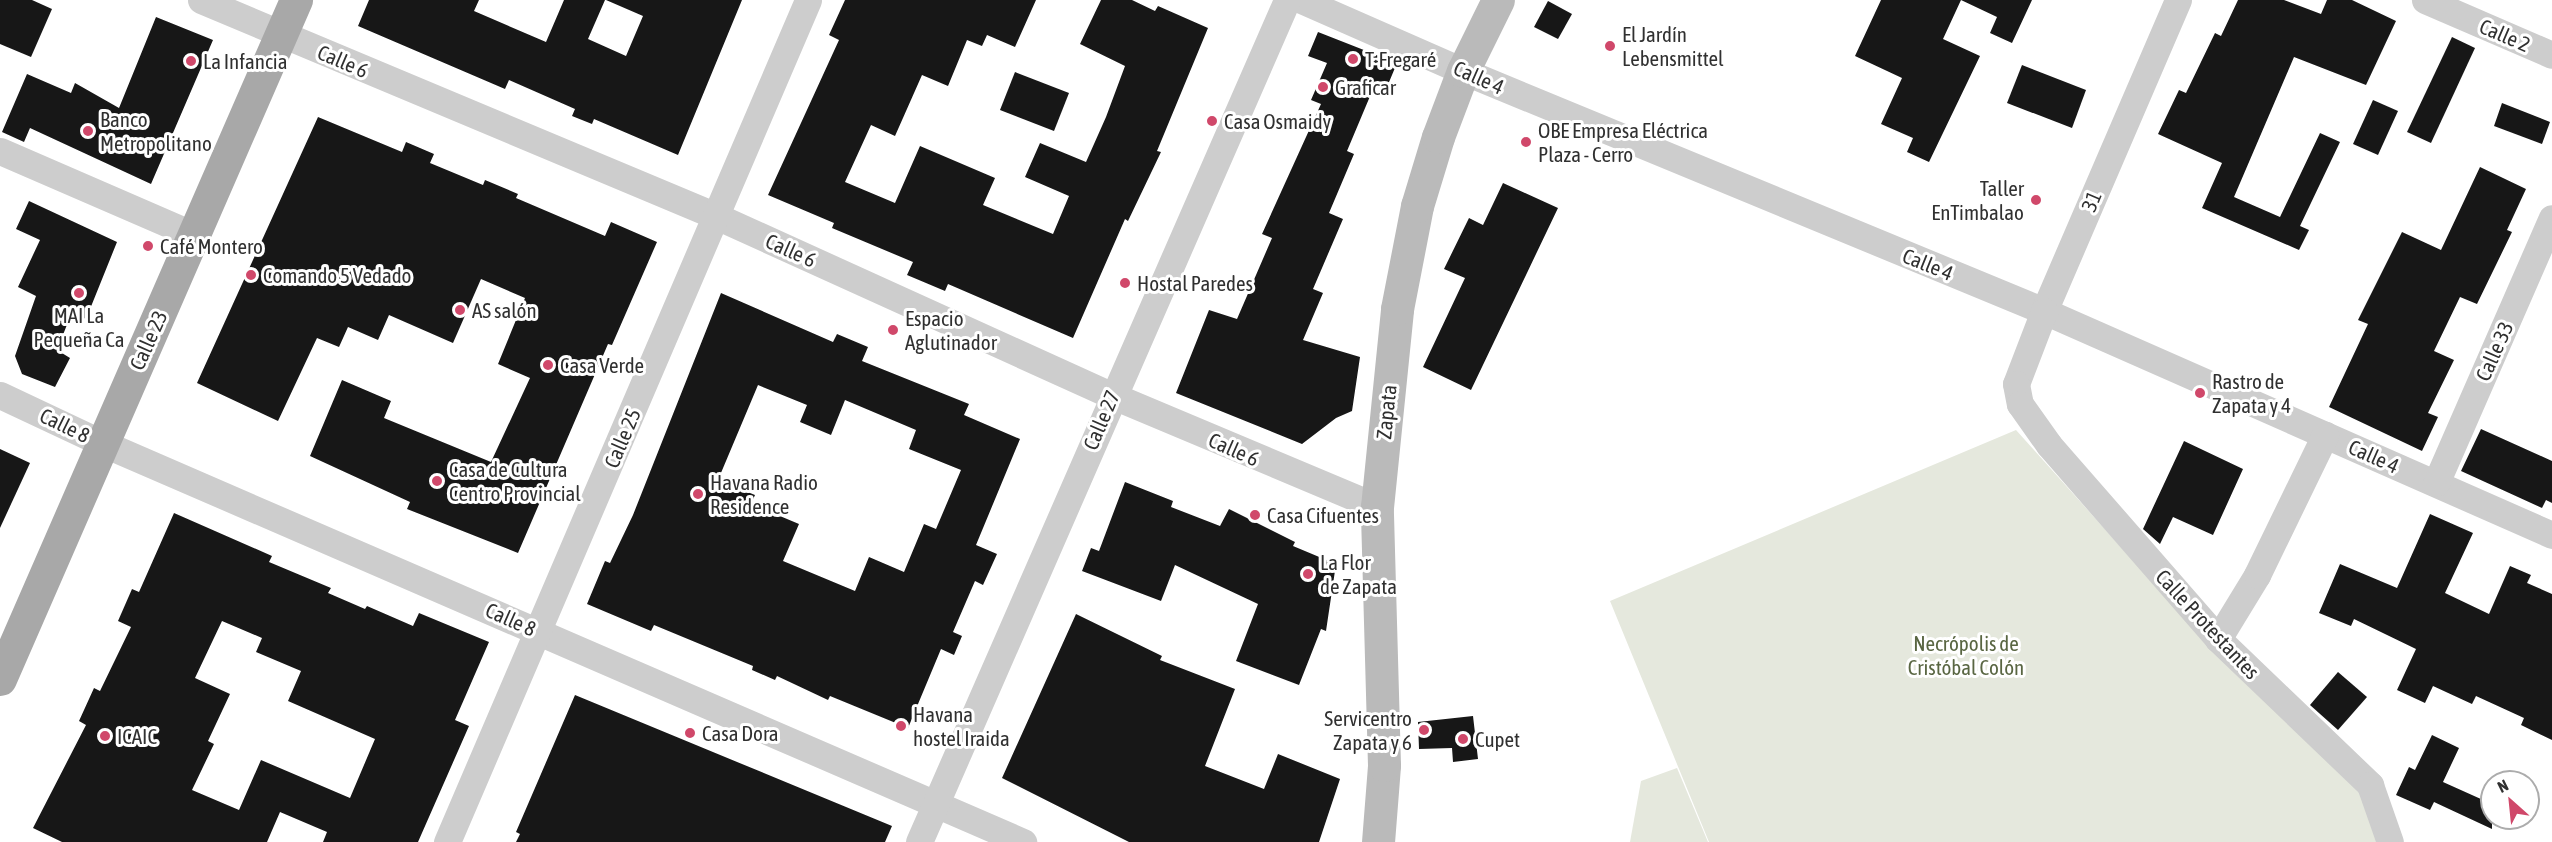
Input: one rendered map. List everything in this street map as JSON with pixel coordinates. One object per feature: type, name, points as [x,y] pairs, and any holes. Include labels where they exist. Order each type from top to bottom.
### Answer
[{"type":"main road","name":"Calle 23","points":[[0,679],[7,643],[102,443],[296,0]]},
{"type":"main road","name":"Zapata","points":[[1378,842],[1384,765],[1377,507],[1402,276],[1420,196],[1463,71],[1498,0]]},
{"type":"street","name":"Calle 6","points":[[201,0],[716,216],[1112,395],[1377,507]]},
{"type":"street","name":"Calle 25","points":[[447,842],[539,632],[808,0]]},
{"type":"street","name":"Calle 27","points":[[919,842],[1112,395],[1287,0]]},
{"type":"street","name":"Calle 4","points":[[1301,0],[1463,71],[2044,311],[2552,535]]},
{"type":"street","name":"31","points":[[2020,404],[2016,384],[2044,311],[2178,0]]},
{"type":"street","name":"Calle 2","points":[[2425,0],[2552,55]]},
{"type":"street","points":[[0,151],[194,235]]},
{"type":"street","name":"Calle 33","points":[[2436,483],[2552,218]]},
{"type":"street","name":"Calle 8","points":[[0,395],[102,443],[1023,842]]},
{"type":"street","name":"Calle Protestantes","points":[[2020,404],[2049,445],[2218,639],[2370,785],[2390,842]]},
{"type":"street","points":[[2218,639],[2257,576],[2325,435]]},
{"type":"green space","name":"Necrópolis de Cristóbal Colón","points":[[2016,430],[2137,565],[2365,789],[2381,842],[1709,842],[1610,601]]},
{"type":"green space","points":[[1677,768],[1708,842],[1630,842],[1641,781]]},
{"type":"building","points":[[0,0],[32,0],[52,9],[31,57],[0,44]]},
{"type":"building","points":[[369,0],[479,0],[474,11],[546,42],[564,0],[605,0],[588,39],[626,56],[643,16],[606,0],[742,0],[678,155],[594,119],[592,124],[572,116],[575,109],[509,80],[505,89],[358,26]]},
{"type":"building","points":[[845,0],[1036,0],[1015,47],[987,35],[982,46],[967,40],[948,86],[922,75],[895,136],[871,125],[845,182],[895,203],[920,146],[995,178],[983,205],[1053,234],[1069,196],[1025,177],[1040,143],[1086,162],[1106,117],[1125,66],[1080,44],[1101,0],[1132,0],[1155,11],[1158,6],[1208,28],[1157,151],[1161,152],[1128,221],[1125,219],[1073,338],[948,284],[945,291],[907,275],[913,262],[832,228],[834,223],[768,195],[839,40],[829,35]]},
{"type":"building","points":[[1881,0],[1961,0],[1943,39],[1980,56],[1929,162],[1907,152],[1913,138],[1881,124],[1902,78],[1855,56]]},
{"type":"building","points":[[1961,0],[2032,0],[2012,43],[1990,33],[1997,17]]},
{"type":"building","points":[[2238,0],[2284,0],[2321,14],[2327,0],[2352,0],[2396,21],[2366,85],[2294,57],[2234,197],[2280,217],[2320,133],[2340,142],[2300,226],[2309,230],[2299,250],[2202,208],[2222,163],[2158,134],[2179,90],[2186,93],[2215,33],[2221,36]]},
{"type":"building","points":[[1548,1],[1572,14],[1558,39],[1534,27]]},
{"type":"building","points":[[156,17],[213,40],[151,184],[30,128],[24,142],[2,132],[27,74],[71,93],[75,83],[119,108]]},
{"type":"building","points":[[1318,32],[1397,63],[1387,87],[1376,82],[1347,151],[1354,154],[1329,213],[1343,219],[1313,289],[1323,293],[1303,340],[1360,357],[1352,411],[1336,418],[1302,444],[1176,393],[1209,310],[1237,319],[1272,238],[1262,234],[1321,104],[1311,100],[1327,63],[1308,56]]},
{"type":"building","points":[[2452,37],[2475,48],[2431,143],[2407,132]]},
{"type":"building","points":[[2022,65],[2086,90],[2072,128],[2007,103]]},
{"type":"building","points":[[1015,72],[1069,93],[1054,131],[1000,110]]},
{"type":"building","points":[[2373,100],[2398,111],[2378,155],[2353,144]]},
{"type":"building","points":[[2502,103],[2550,122],[2542,144],[2494,126]]},
{"type":"building","points":[[318,117],[402,152],[406,142],[434,154],[430,163],[483,185],[485,180],[518,194],[516,198],[605,236],[611,222],[657,242],[612,345],[608,344],[518,553],[407,509],[410,502],[310,456],[342,380],[391,401],[384,418],[491,462],[530,378],[498,364],[525,298],[481,279],[453,343],[389,315],[378,340],[348,327],[339,347],[317,338],[278,421],[197,383]]},
{"type":"building","points":[[2480,167],[2526,189],[2507,230],[2512,232],[2477,304],[2460,297],[2434,351],[2454,360],[2428,413],[2438,417],[2422,451],[2329,407],[2368,324],[2358,320],[2402,232],[2441,250]]},
{"type":"building","points":[[1503,183],[1558,208],[1471,390],[1423,367],[1465,278],[1444,269],[1469,218],[1483,225]]},
{"type":"building","points":[[29,201],[117,242],[86,319],[72,312],[57,350],[70,358],[55,387],[22,374],[15,356],[36,296],[18,287],[40,240],[16,229]]},
{"type":"building","points":[[721,293],[833,342],[837,334],[868,347],[862,361],[969,404],[964,415],[1020,439],[976,545],[997,554],[983,585],[975,581],[953,632],[962,636],[954,655],[941,649],[908,728],[830,696],[828,700],[777,676],[775,680],[752,670],[753,666],[654,625],[651,631],[587,604],[605,561],[610,563],[633,515]],"holes":[[[758,385],[807,405],[800,422],[831,435],[845,400],[916,430],[909,449],[961,470],[936,529],[924,524],[904,572],[869,557],[855,591],[783,561],[799,524],[751,504],[755,495],[718,480]]]},
{"type":"building","points":[[2481,429],[2552,461],[2552,503],[2546,500],[2542,508],[2461,471]]},
{"type":"building","points":[[2184,441],[2243,469],[2213,535],[2173,517],[2160,544],[2143,529]]},
{"type":"building","points":[[0,449],[30,463],[0,528]]},
{"type":"building","points":[[1125,482],[1173,501],[1171,507],[1220,526],[1229,509],[1295,542],[1293,546],[1336,564],[1326,631],[1321,629],[1299,685],[1236,661],[1258,604],[1175,565],[1161,601],[1082,571],[1091,548],[1099,551]]},
{"type":"building","points":[[174,513],[272,556],[269,562],[331,588],[328,593],[365,609],[367,606],[413,626],[419,613],[489,642],[455,720],[469,726],[418,842],[323,842],[327,832],[280,812],[267,842],[62,842],[33,828],[86,725],[79,721],[94,688],[100,691],[131,627],[118,621],[132,589],[139,592]],"holes":[[[222,621],[262,638],[256,652],[301,671],[288,701],[375,739],[350,798],[261,760],[239,810],[192,790],[214,744],[208,741],[230,694],[195,678]]]},
{"type":"building","points":[[2430,514],[2473,533],[2445,593],[2489,614],[2510,566],[2531,575],[2527,583],[2552,594],[2552,740],[2521,725],[2524,718],[2476,696],[2472,704],[2433,686],[2425,703],[2397,690],[2416,649],[2354,619],[2351,626],[2319,613],[2340,564],[2397,588]]},
{"type":"building","points":[[1076,614],[1162,656],[1160,660],[1235,689],[1205,766],[1264,789],[1278,754],[1340,779],[1319,842],[1129,842],[1002,778]]},
{"type":"building","points":[[2338,672],[2367,697],[2338,730],[2310,705]]},
{"type":"building","points":[[575,695],[892,826],[885,842],[516,842],[520,834],[516,832]]},
{"type":"building","points":[[1473,716],[1478,759],[1453,762],[1452,748],[1419,749],[1418,722]]},
{"type":"building","points":[[2432,735],[2459,748],[2443,782],[2480,799],[2480,823],[2434,802],[2430,810],[2396,795],[2409,767],[2415,770]]},
{"type":"place","name":"El Jardín Lebensmittel","points":[[1610,46]]},
{"type":"place","name":"T-Fregaré","points":[[1353,59]]},
{"type":"place","name":"La Infancia","points":[[191,61]]},
{"type":"place","name":"Graficar","points":[[1323,87]]},
{"type":"place","name":"Casa Osmaidy","points":[[1212,121]]},
{"type":"place","name":"Banco Metropolitano","points":[[88,131]]},
{"type":"place","name":"OBE Empresa Eléctrica Plaza - Cerro","points":[[1526,142]]},
{"type":"place","name":"Taller EnTimbalao","points":[[2036,200]]},
{"type":"place","name":"Café Montero","points":[[148,246]]},
{"type":"place","name":"Comando 5 Vedado","points":[[251,275]]},
{"type":"place","name":"Hostal Paredes","points":[[1125,283]]},
{"type":"place","name":"MAI La Pequeña Ca","points":[[79,293]]},
{"type":"place","name":"AS salón","points":[[460,310]]},
{"type":"place","name":"Espacio Aglutinador","points":[[893,330]]},
{"type":"place","name":"Casa Verde","points":[[548,365]]},
{"type":"place","name":"Rastro de Zapata y 4","points":[[2200,393]]},
{"type":"place","name":"Casa de Cultura Centro Provincial","points":[[437,481]]},
{"type":"place","name":"Havana Radio Residence","points":[[698,494]]},
{"type":"place","name":"Casa Cifuentes","points":[[1255,515]]},
{"type":"place","name":"La Flor de Zapata","points":[[1308,574]]},
{"type":"place","name":"Havana hostel Iraida","points":[[901,726]]},
{"type":"place","name":"Servicentro Zapata y 6","points":[[1424,730]]},
{"type":"place","name":"Casa Dora","points":[[690,733]]},
{"type":"place","name":"ICAIC","points":[[105,736]]},
{"type":"place","name":"Cupet","points":[[1463,739]]}]
